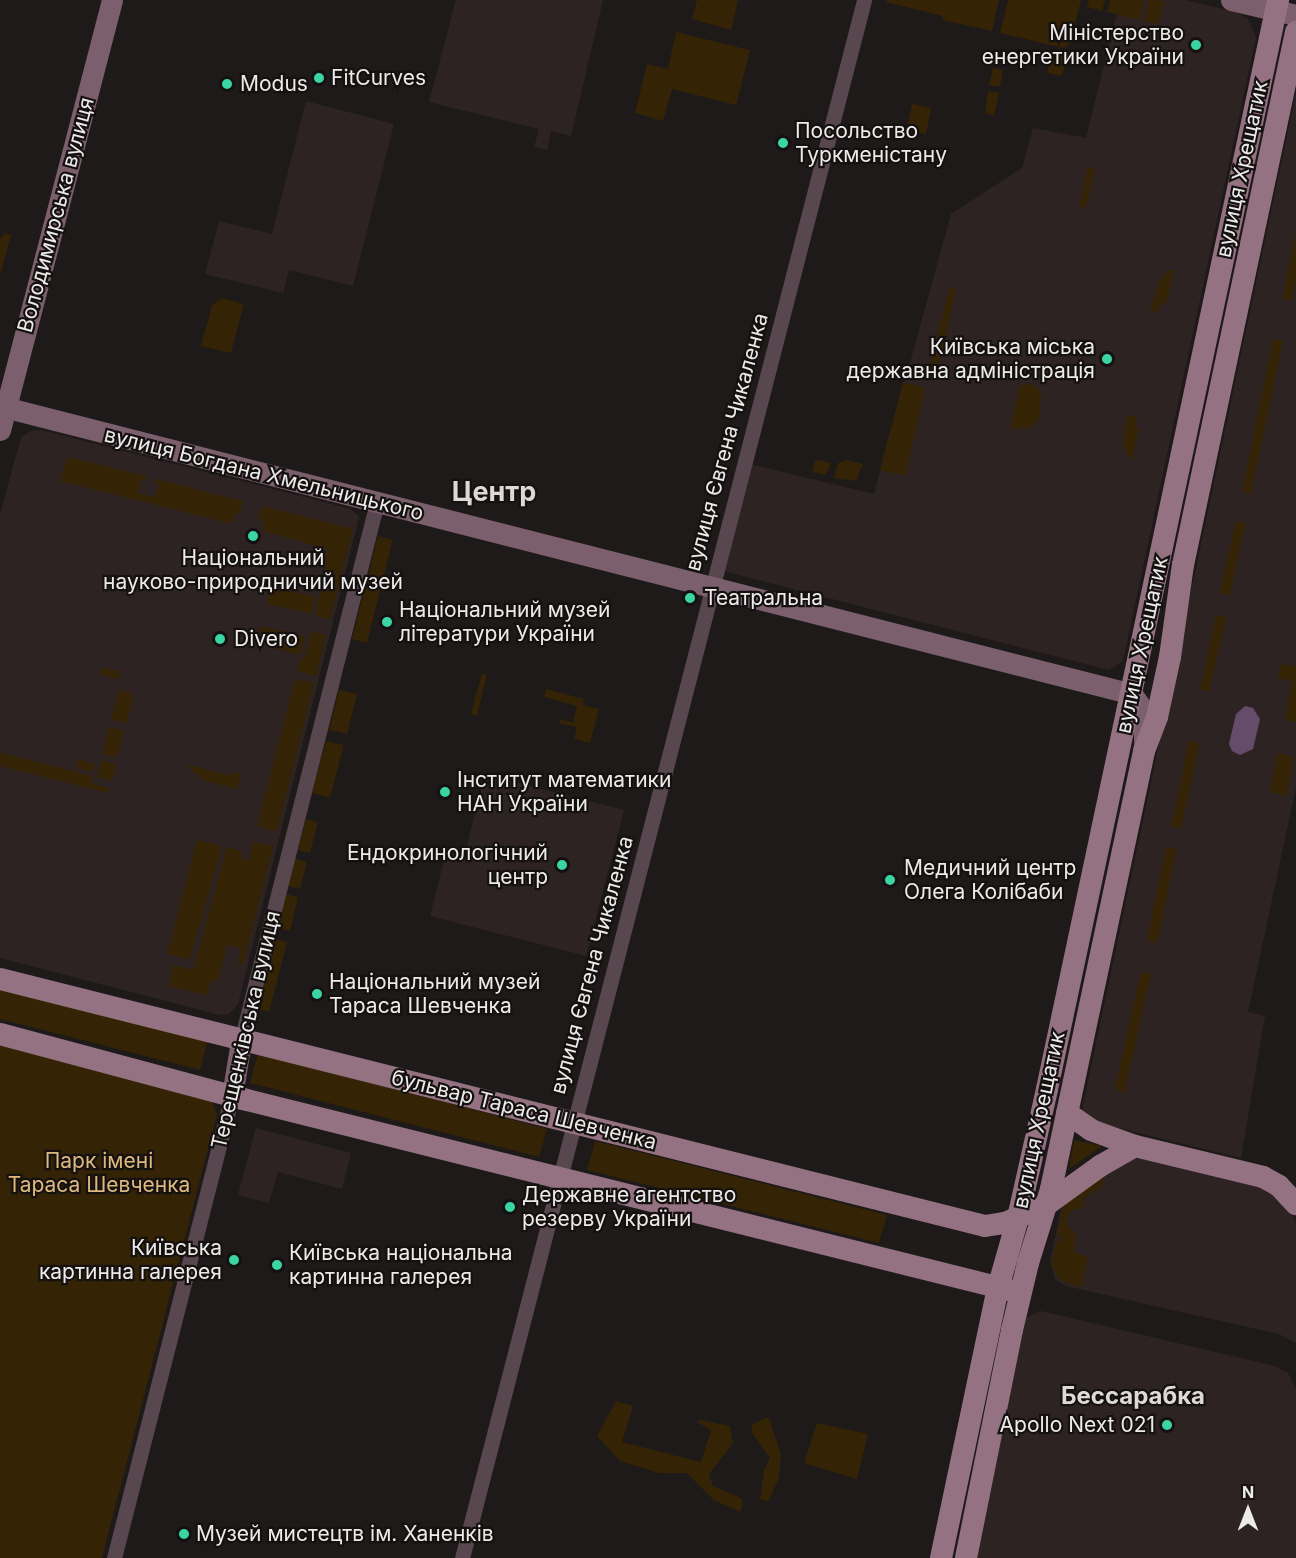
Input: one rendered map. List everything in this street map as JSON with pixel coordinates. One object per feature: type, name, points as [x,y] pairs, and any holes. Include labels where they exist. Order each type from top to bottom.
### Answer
[{"type":"main road","name":"вулиця Хрещатик","points":[[941,1558],[998,1288],[1018,1218],[1283,9]]},
{"type":"main road","name":"вулиця Хрещатик","points":[[966,1558],[1020,1293],[1046,1205],[1144,752],[1157,717],[1170,657],[1183,566],[1296,32]]},
{"type":"main road","name":"бульвар Тараса Шевченка","points":[[0,979],[985,1226],[1018,1218],[1046,1205],[1100,1166],[1135,1146]]},
{"type":"main road","points":[[0,1034],[232,1096],[1020,1293]]},
{"type":"main road","points":[[1067,1113],[1091,1130],[1135,1146],[1263,1176],[1279,1186],[1296,1204]]},
{"type":"street","name":"Володимирська вулиця","points":[[0,430],[3,407],[112,0]]},
{"type":"street","name":"вулиця Євгена Чикаленка","points":[[462,1558],[864,0]]},
{"type":"street","points":[[1231,0],[1283,9]]},
{"type":"street","name":"вулиця Богдана Хмельницького","points":[[3,407],[1132,694]]},
{"type":"street","name":"Терещенківська вулиця","points":[[114,1558],[232,1096],[241,1041],[376,502]]},
{"type":"street","points":[[1132,694],[1143,710],[1144,752]]},
{"type":"shaded area","points":[[456,0],[603,0],[571,136],[551,131],[547,150],[534,147],[539,129],[429,102]]},
{"type":"shaded area","points":[[1120,0],[1185,0],[1236,12],[1248,19],[1256,37],[1123,661],[1109,670],[727,572],[724,566],[749,464],[874,494],[951,214],[1022,168],[1033,128],[1086,138]]},
{"type":"shaded area","points":[[1296,93],[1296,787],[1248,1012],[1265,1016],[1241,1158],[1098,1123],[1084,1117],[1082,1110]]},
{"type":"shaded area","points":[[306,101],[394,124],[353,286],[289,270],[283,293],[205,274],[219,221],[272,234]]},
{"type":"shaded area","points":[[41,430],[351,509],[359,517],[238,1004],[229,1014],[220,1015],[0,958],[0,514],[21,438],[30,431]]},
{"type":"shaded area","points":[[1245,706],[1253,708],[1260,719],[1253,749],[1240,755],[1232,751],[1229,744],[1236,714]]},
{"type":"shaded area","points":[[488,775],[624,810],[586,956],[430,916],[446,853],[464,857],[481,789],[484,789]]},
{"type":"shaded area","points":[[256,1128],[351,1153],[342,1189],[278,1172],[269,1203],[238,1195]]},
{"type":"shaded area","points":[[1144,1158],[1258,1183],[1287,1205],[1296,1223],[1296,1343],[1279,1334],[1066,1286],[1055,1279],[1050,1261],[1062,1205],[1128,1160]]},
{"type":"shaded area","points":[[1041,1311],[1275,1366],[1288,1373],[1296,1389],[1296,1558],[978,1558],[977,1542],[1026,1318]]},
{"type":"green space","points":[[697,0],[738,0],[731,30],[692,19]]},
{"type":"green space","points":[[887,0],[999,0],[992,31],[942,20],[943,16],[886,2]]},
{"type":"green space","points":[[1008,0],[1081,0],[1070,44],[1063,48],[1000,33]]},
{"type":"green space","points":[[1089,0],[1105,0],[1102,11],[1087,7]]},
{"type":"green space","points":[[1110,0],[1144,0],[1140,20],[1107,12]]},
{"type":"green space","points":[[1149,0],[1164,1],[1158,24],[1144,21]]},
{"type":"green space","points":[[676,32],[750,50],[736,105],[672,89],[663,121],[635,113],[647,64],[668,69]]},
{"type":"green space","points":[[1052,54],[1067,58],[1062,76],[1047,73]]},
{"type":"green space","points":[[993,68],[1003,70],[1000,87],[989,85]]},
{"type":"green space","points":[[988,91],[999,93],[994,116],[985,113]]},
{"type":"green space","points":[[912,104],[931,108],[926,134],[907,131]]},
{"type":"green space","points":[[1087,168],[1095,168],[1086,208],[1079,206]]},
{"type":"green space","points":[[5,233],[11,235],[0,276],[0,239]]},
{"type":"green space","points":[[1296,233],[1296,279],[1292,301],[1282,299]]},
{"type":"green space","points":[[1167,270],[1174,270],[1167,302],[1160,304],[1158,312],[1150,311],[1159,282]]},
{"type":"green space","points":[[949,288],[956,289],[938,370],[929,370]]},
{"type":"green space","points":[[222,298],[244,304],[231,353],[201,346],[212,305]]},
{"type":"green space","points":[[1273,339],[1283,341],[1251,494],[1242,492]]},
{"type":"green space","points":[[903,382],[925,388],[905,476],[880,470]]},
{"type":"green space","points":[[1026,383],[1035,386],[1041,392],[1039,419],[1030,429],[1010,428],[1019,388]]},
{"type":"green space","points":[[1127,415],[1137,417],[1136,425],[1139,429],[1133,459],[1127,455],[1123,444]]},
{"type":"green space","points":[[68,457],[146,476],[145,481],[141,480],[138,493],[155,497],[159,484],[155,483],[156,479],[243,501],[240,515],[235,513],[232,524],[60,481]]},
{"type":"green space","points":[[847,460],[863,464],[856,481],[834,478],[838,463]]},
{"type":"green space","points":[[815,461],[831,463],[826,475],[812,472]]},
{"type":"green space","points":[[262,506],[353,529],[330,619],[315,616],[328,549],[262,531],[264,521],[258,519]]},
{"type":"green space","points":[[1236,521],[1246,523],[1230,595],[1220,593]]},
{"type":"green space","points":[[378,536],[393,540],[367,643],[352,639]]},
{"type":"green space","points":[[271,586],[315,597],[311,614],[267,604]]},
{"type":"green space","points":[[1216,615],[1226,617],[1209,691],[1200,689]]},
{"type":"green space","points":[[261,626],[305,637],[300,655],[257,644]]},
{"type":"green space","points":[[312,631],[326,635],[316,676],[297,671],[300,660],[304,660]]},
{"type":"green space","points":[[1281,664],[1296,666],[1296,722],[1285,720],[1292,681],[1278,678]]},
{"type":"green space","points":[[102,667],[120,671],[118,679],[100,675]]},
{"type":"green space","points":[[482,673],[487,675],[477,716],[471,714]]},
{"type":"green space","points":[[295,679],[314,683],[277,831],[257,826]]},
{"type":"green space","points":[[546,689],[584,699],[583,705],[599,709],[590,743],[574,739],[577,727],[559,723],[560,719],[573,723],[577,706],[544,697]]},
{"type":"green space","points":[[119,690],[134,694],[126,723],[111,719]]},
{"type":"green space","points":[[339,690],[357,694],[347,734],[329,730]]},
{"type":"green space","points":[[109,727],[124,731],[117,757],[102,754]]},
{"type":"green space","points":[[326,741],[344,745],[330,798],[312,793]]},
{"type":"green space","points":[[1189,741],[1199,743],[1181,829],[1171,826]]},
{"type":"green space","points":[[0,748],[1,753],[93,776],[92,784],[110,788],[108,793],[0,766]]},
{"type":"green space","points":[[1277,753],[1294,757],[1286,796],[1269,792]]},
{"type":"green space","points":[[78,759],[95,764],[93,772],[76,768]]},
{"type":"green space","points":[[101,760],[116,764],[112,781],[97,777]]},
{"type":"green space","points":[[185,764],[232,776],[233,772],[241,774],[237,789],[205,781]]},
{"type":"green space","points":[[306,819],[318,822],[310,853],[298,850]]},
{"type":"green space","points":[[197,840],[222,846],[190,959],[167,954]]},
{"type":"green space","points":[[253,841],[273,846],[243,964],[238,963],[241,948],[227,945],[218,981],[211,980],[207,995],[169,986],[174,965],[193,970],[227,847],[242,851],[241,857],[248,861]]},
{"type":"green space","points":[[1166,847],[1177,849],[1157,942],[1147,940]]},
{"type":"green space","points":[[295,859],[307,862],[300,889],[288,886]]},
{"type":"green space","points":[[286,894],[298,897],[290,931],[278,928]]},
{"type":"green space","points":[[275,939],[287,942],[269,1012],[260,1009],[263,1000],[260,999]]},
{"type":"green space","points":[[1141,972],[1151,974],[1125,1092],[1115,1090]]},
{"type":"green space","points":[[0,987],[208,1040],[200,1070],[0,1019]]},
{"type":"green space","name":"Парк імені Тараса Шевченка","points":[[0,1043],[212,1102],[217,1114],[102,1558],[0,1558]]},
{"type":"green space","points":[[258,1053],[547,1129],[539,1157],[250,1083]]},
{"type":"green space","points":[[1074,1140],[1102,1146],[1069,1169]]},
{"type":"green space","points":[[595,1141],[887,1215],[879,1243],[587,1170]]},
{"type":"green space","points":[[1106,1173],[1102,1186],[1084,1198],[1082,1208],[1072,1210],[1067,1218],[1068,1227],[1076,1233],[1074,1252],[1088,1257],[1081,1287],[1061,1281],[1052,1267],[1056,1241],[1060,1242],[1061,1237],[1057,1236],[1064,1203]]},
{"type":"green space","points":[[616,1401],[633,1406],[622,1442],[701,1462],[711,1430],[697,1422],[700,1420],[730,1426],[733,1443],[709,1474],[713,1486],[741,1498],[743,1502],[740,1512],[714,1500],[687,1473],[659,1473],[620,1461],[597,1436]]},
{"type":"green space","points":[[769,1418],[781,1454],[779,1478],[768,1502],[760,1499],[764,1470],[770,1458],[752,1433],[752,1425]]},
{"type":"green space","points":[[817,1423],[868,1434],[857,1479],[804,1463]]},
{"type":"place","name":"Міністерство енергетики України","points":[[1196,45]]},
{"type":"place","name":"FitCurves","points":[[319,78]]},
{"type":"place","name":"Modus","points":[[227,84]]},
{"type":"place","name":"Посольство Туркменістану","points":[[783,143]]},
{"type":"place","name":"Київська міська державна адміністрація","points":[[1107,359]]},
{"type":"place","name":"Національний науково-природничий музей","points":[[253,536]]},
{"type":"place","name":"Театральна","points":[[690,598]]},
{"type":"place","name":"Національний музей літератури України","points":[[387,622]]},
{"type":"place","name":"Divero","points":[[220,639]]},
{"type":"place","name":"Інститут математики НАН України","points":[[445,792]]},
{"type":"place","name":"Ендокринологічний центр","points":[[562,865]]},
{"type":"place","name":"Медичний центр Олега Колібаби","points":[[890,880]]},
{"type":"place","name":"Національний музей Тараса Шевченка","points":[[317,994]]},
{"type":"place","name":"Державне агентство резерву України","points":[[510,1207]]},
{"type":"place","name":"Київська картинна галерея","points":[[234,1260]]},
{"type":"place","name":"Київська національна картинна галерея","points":[[277,1265]]},
{"type":"place","name":"Apollo Next 021","points":[[1167,1425]]},
{"type":"place","name":"Музей мистецтв ім. Ханенків","points":[[184,1534]]},
{"type":"district","name":"Центр","points":[[494,492]]},
{"type":"district","name":"Бессарабка","points":[[1133,1396]]}]
